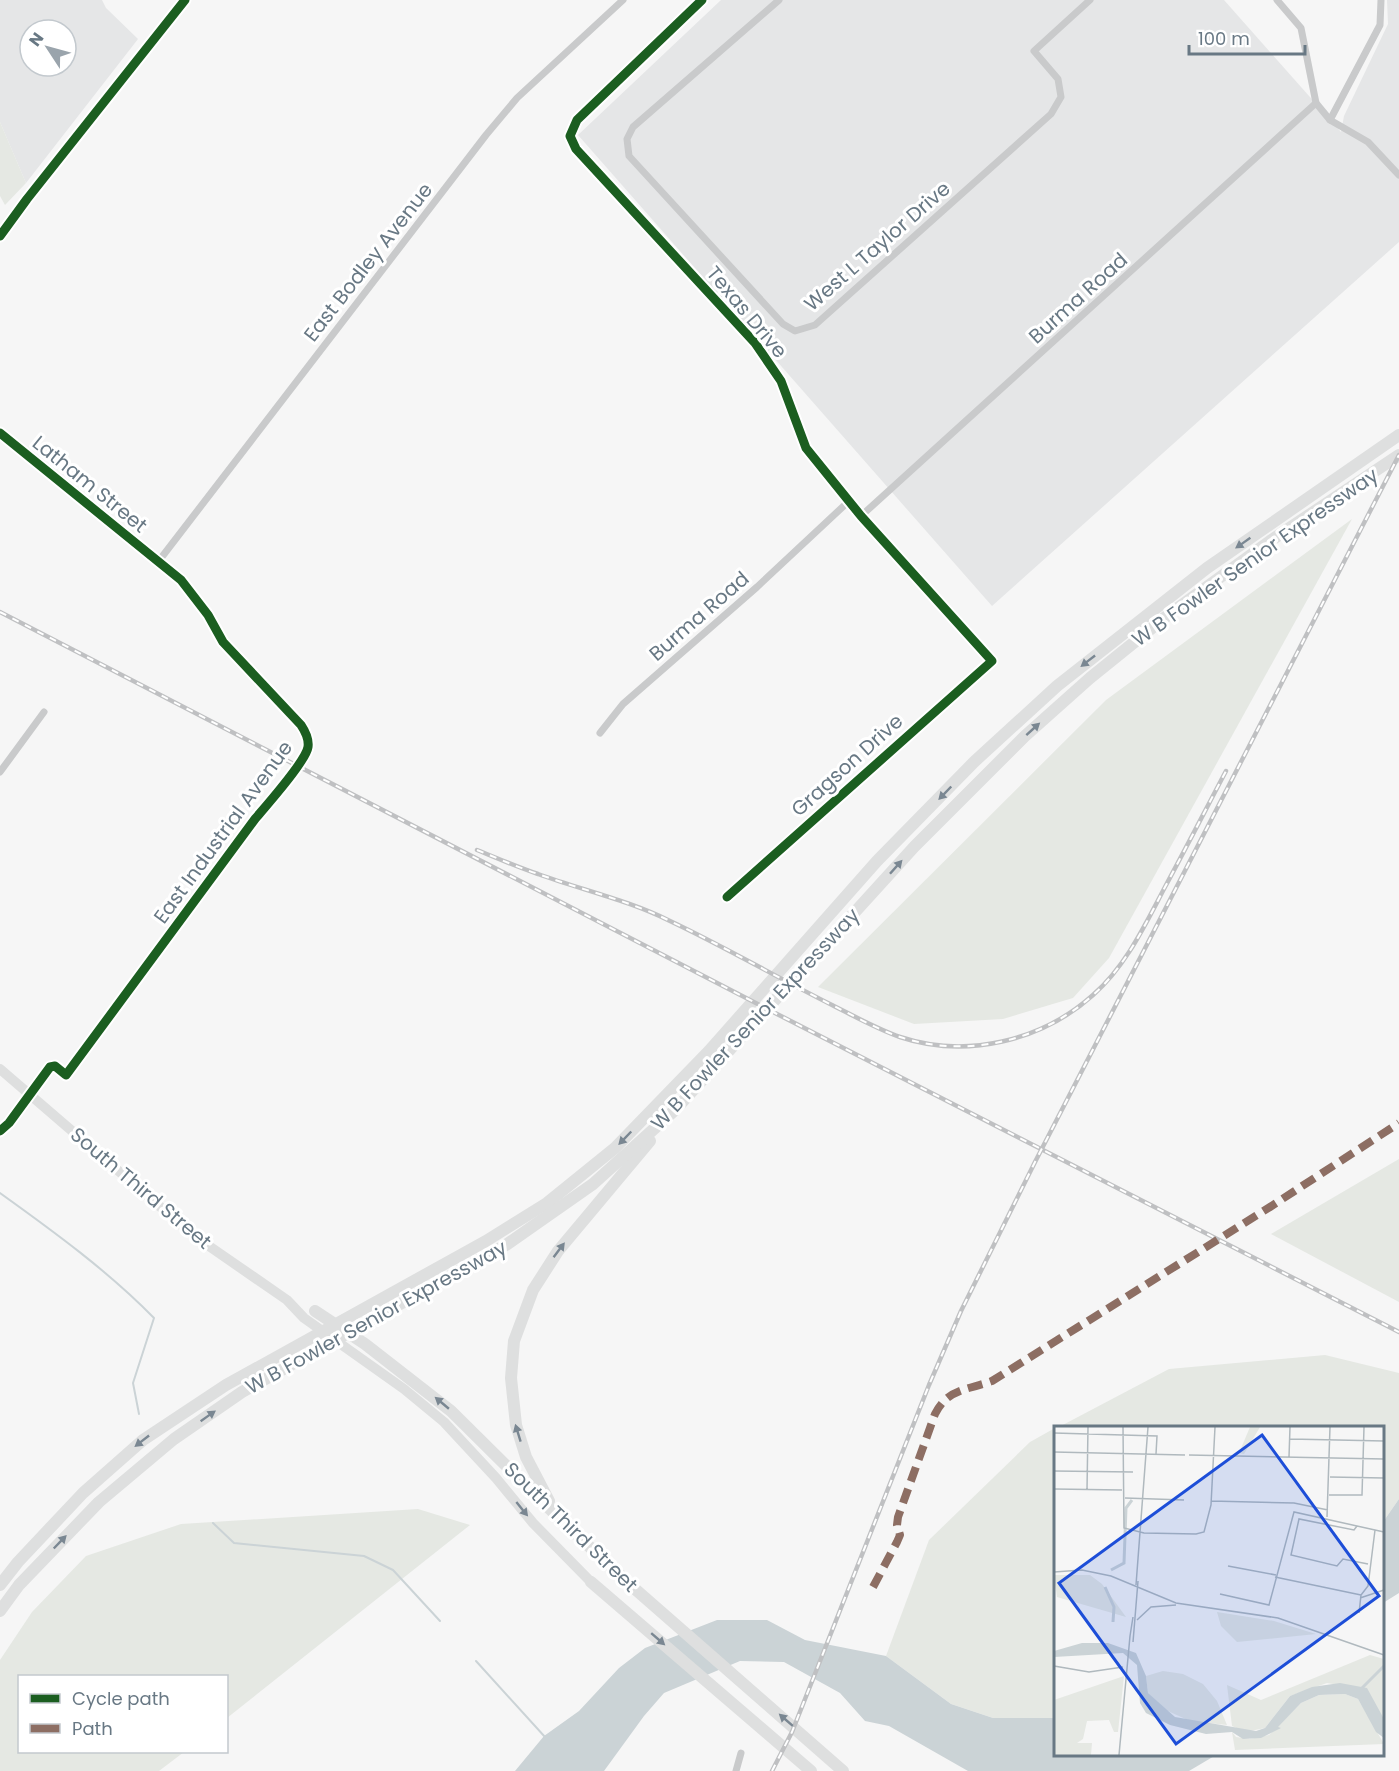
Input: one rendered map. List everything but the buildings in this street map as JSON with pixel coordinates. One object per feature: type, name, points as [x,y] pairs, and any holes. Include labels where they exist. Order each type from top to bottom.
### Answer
[{"type":"highway","name":"W B Fowler Senior Expressway","points":[[0,1585],[18,1562],[83,1493],[143,1440],[226,1385],[466,1252],[537,1209],[606,1155],[709,1051],[877,861],[974,762],[1057,686],[1207,568],[1397,436]]},
{"type":"highway","name":"W B Fowler Senior Expressway","points":[[0,1611],[20,1585],[99,1502],[174,1439],[242,1392],[506,1245],[593,1184],[676,1109],[908,854],[1025,736],[1090,678],[1168,615],[1254,553],[1399,455]]},
{"type":"highway","points":[[563,1522],[542,1490],[526,1457],[516,1425],[511,1378],[514,1341],[533,1290],[558,1251],[676,1109]]},
{"type":"highway","name":"South Third Street","points":[[309,1314],[365,1344],[452,1412],[563,1522],[635,1589],[843,1771]]},
{"type":"highway","name":"South Third Street","points":[[591,1582],[809,1769]]},
{"type":"main road","points":[[0,236],[185,0]]},
{"type":"main road","name":"South Third Street","points":[[0,1069],[193,1235],[309,1314],[357,1355],[444,1422],[496,1478],[533,1523],[591,1582]]},
{"type":"street","name":"East Bodley Avenue","points":[[158,562],[486,135],[517,98],[623,0]]},
{"type":"street","name":"Texas Drive","points":[[702,0],[577,120],[570,136],[576,149],[755,343],[781,381],[806,448],[861,516],[992,661]]},
{"type":"street","name":"West L Taylor Drive","points":[[779,0],[633,127],[627,139],[629,156],[783,324],[795,331],[815,325],[1051,114],[1061,96],[1058,79],[1034,51],[1090,0]]},
{"type":"street","points":[[1277,0],[1301,28],[1316,104],[1330,120],[1368,142],[1399,175]]},
{"type":"street","points":[[1330,120],[1380,26],[1380,0]]},
{"type":"street","name":"Burma Road","points":[[861,516],[1316,104]]},
{"type":"street","name":"Latham Street","points":[[0,434],[158,562]]},
{"type":"street","name":"Burma Road","points":[[600,733],[624,704],[849,501]]},
{"type":"street","name":"East Industrial Avenue","points":[[0,1131],[9,1124],[50,1067],[56,1066],[66,1075],[255,819],[286,783],[309,746],[306,732],[294,715],[223,642],[208,615],[181,580],[158,562]]},
{"type":"street","name":"Gragson Drive","points":[[727,897],[992,661]]},
{"type":"street","points":[[0,772],[44,712]]},
{"type":"street","points":[[736,1771],[741,1753]]},
{"type":"shaded area","points":[[0,0],[102,0],[106,8],[138,39],[26,183],[0,122]]},
{"type":"shaded area","points":[[721,0],[1224,0],[1341,132],[1344,116],[1388,24],[1387,0],[1399,0],[1399,242],[992,606],[578,135]]},
{"type":"shaded area","points":[[0,122],[26,183],[5,205],[0,196]]},
{"type":"shaded area","points":[[1352,519],[1109,958],[1073,998],[1003,1019],[914,1024],[818,987],[1106,700]]},
{"type":"shaded area","points":[[1399,1159],[1399,1302],[1271,1234]]},
{"type":"shaded area","points":[[1325,1355],[1399,1373],[1399,1499],[1384,1521],[1384,1426],[1061,1426],[1169,1369]]},
{"type":"shaded area","points":[[1054,1429],[1054,1718],[993,1718],[951,1704],[886,1656],[929,1540],[1030,1442]]},
{"type":"shaded area","points":[[1399,1499],[1399,1593],[1384,1602],[1384,1521]]},
{"type":"shaded area","points":[[418,1509],[470,1525],[228,1717],[228,1675],[18,1675],[18,1753],[183,1753],[159,1771],[0,1771],[0,1660],[32,1612],[86,1556],[181,1524]]},
{"type":"shaded area","points":[[717,1620],[767,1620],[805,1640],[886,1656],[951,1704],[993,1718],[1054,1718],[1054,1756],[1214,1756],[1189,1771],[968,1771],[889,1726],[865,1721],[840,1693],[784,1662],[740,1661],[664,1693],[644,1716],[604,1771],[515,1771],[544,1736],[579,1711],[619,1668],[645,1648]]},
{"type":"waterway","points":[[0,1193],[99,1268],[154,1318],[133,1383],[139,1414]]},
{"type":"waterway","points":[[213,1523],[234,1543],[364,1556],[393,1570],[440,1621]]},
{"type":"waterway","points":[[476,1661],[545,1737]]},
{"type":"railway","points":[[772,1771],[792,1732],[929,1385],[961,1311],[1035,1162],[1399,455]]},
{"type":"railway","points":[[0,612],[777,1014],[1399,1332]]},
{"type":"railway","points":[[477,850],[654,914],[891,1034],[925,1043],[977,1046],[1002,1042],[1051,1024],[1073,1011],[1105,984],[1125,958],[1142,930],[1226,771]]},
{"type":"marked path","points":[[873,1587],[900,1535],[897,1525],[898,1517],[935,1414],[946,1399],[959,1391],[992,1381],[1270,1207],[1399,1123]]},
{"type":"cycle path","points":[[0,236],[185,0]]},
{"type":"cycle path","points":[[702,0],[577,120],[570,136],[576,149],[755,343],[781,381],[806,448],[861,516],[992,661],[727,897]]},
{"type":"cycle path","points":[[0,433],[181,580],[208,615],[223,642],[301,725],[308,744],[306,754],[293,773],[255,819],[66,1075],[55,1066],[50,1067],[9,1123],[0,1131]]}]
